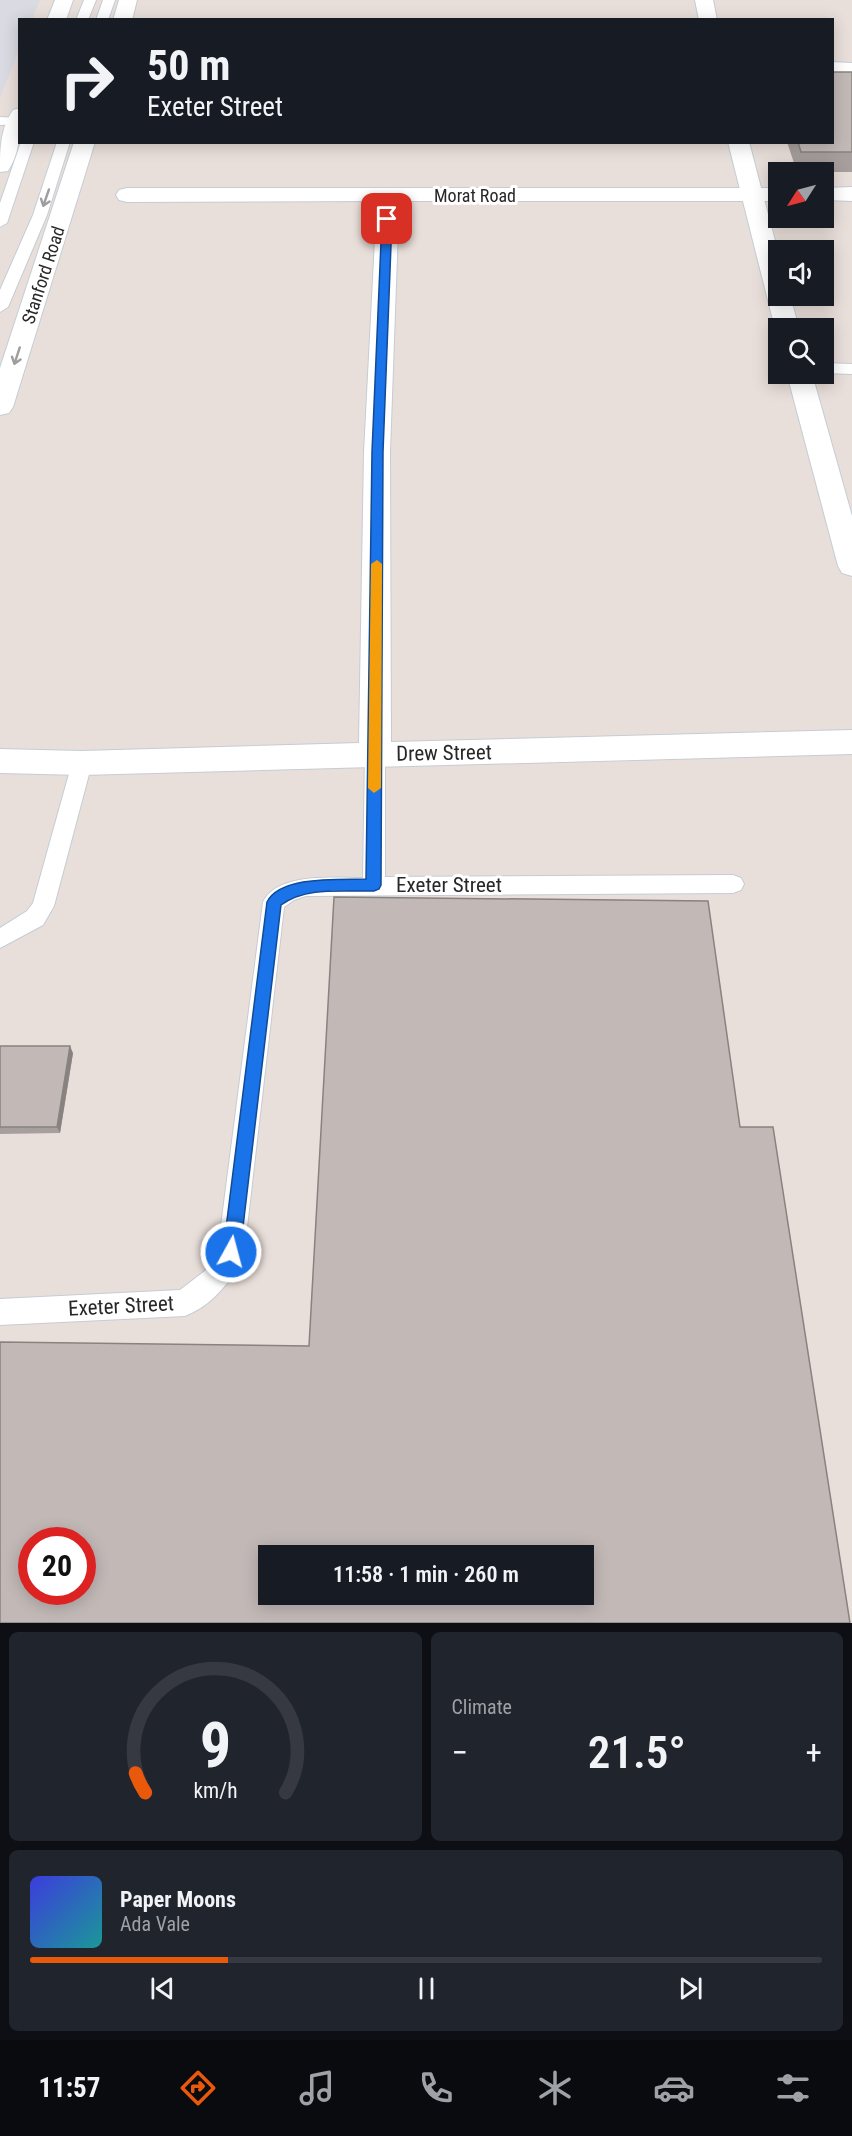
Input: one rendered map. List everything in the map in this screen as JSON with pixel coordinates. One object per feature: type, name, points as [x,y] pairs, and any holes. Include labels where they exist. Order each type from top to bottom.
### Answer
[{"type":"street","points":[[57,18],[64,0]]},
{"type":"street","points":[[123,18],[128,0]]},
{"type":"street","points":[[704,0],[708,18]]},
{"type":"street","points":[[834,68],[852,69]]},
{"type":"street","points":[[0,166],[12,118]]},
{"type":"street","name":"Stanford Road","points":[[0,407],[83,144]]},
{"type":"street","points":[[739,144],[784,318]]},
{"type":"street","name":"Morat Road","points":[[127,195],[768,194]]},
{"type":"street","points":[[834,194],[852,195]]},
{"type":"street","points":[[375,754],[377,452],[388,196]]},
{"type":"street","points":[[802,384],[852,566]]},
{"type":"street","name":"Drew Street","points":[[0,761],[82,763],[852,742]]},
{"type":"lane","points":[[83,18],[90,0]]},
{"type":"lane","points":[[103,18],[109,0]]},
{"type":"lane","points":[[0,223],[27,144]]},
{"type":"lane","points":[[0,307],[40,214],[63,144]]},
{"type":"lane","points":[[834,369],[852,369]]},
{"type":"lane","points":[[374,885],[375,754]]},
{"type":"lane","points":[[0,939],[35,918],[43,906],[82,763]]},
{"type":"lane","name":"Exeter Street","points":[[0,1312],[185,1303],[215,1280],[231,1252],[274,902],[287,892],[306,887],[374,885],[732,884]]},
{"type":"shaded area","points":[[0,0],[40,0],[32,18],[18,18],[18,53],[0,98]]},
{"type":"building","points":[[834,72],[852,72],[852,152],[801,152],[799,144],[834,144]]},
{"type":"building","points":[[334,897],[708,901],[740,1127],[773,1127],[850,1623],[0,1623],[0,1342],[309,1346]]},
{"type":"building","points":[[0,1046],[70,1046],[57,1127],[0,1127]]},
{"type":"slow traffic","points":[[374,788],[377,564]]},
{"type":"route","points":[[231,1252],[274,902],[287,892],[306,887],[374,885],[377,452],[387,219]]}]
